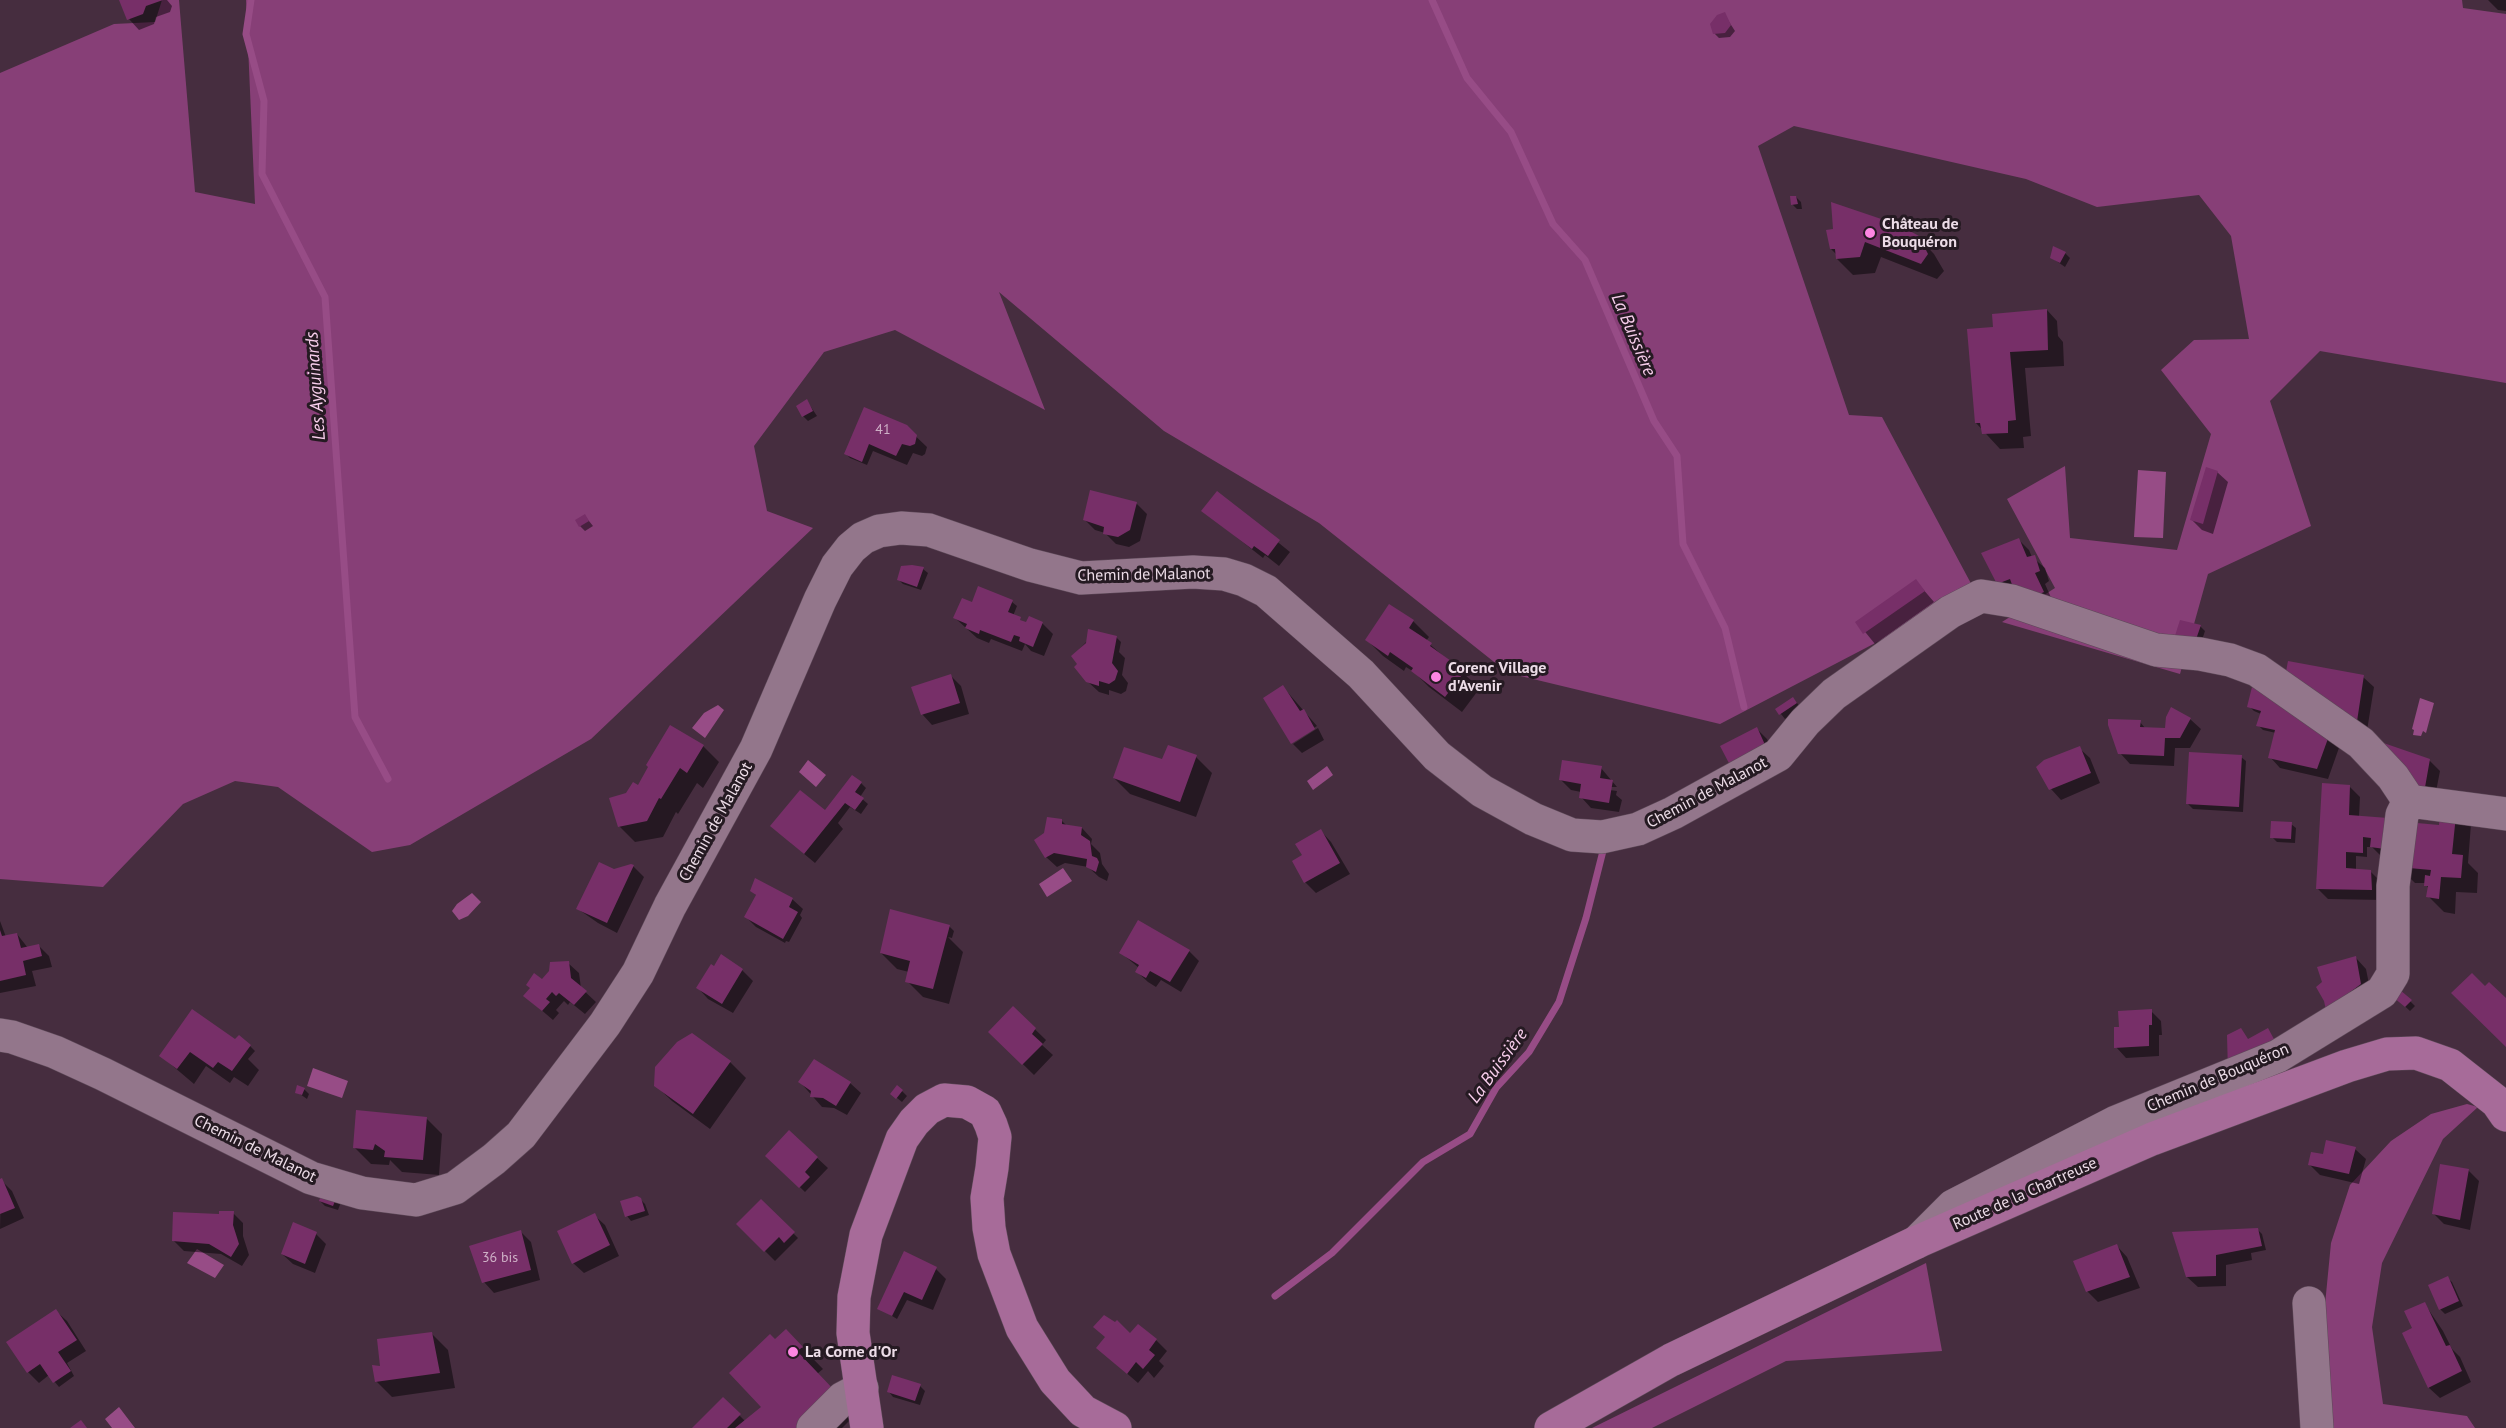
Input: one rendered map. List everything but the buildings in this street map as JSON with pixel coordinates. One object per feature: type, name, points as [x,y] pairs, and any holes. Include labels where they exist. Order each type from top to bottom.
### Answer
[{"type":"main road","name":"Route de la Chartreuse","points":[[1551,1428],[1671,1360],[1917,1242],[2152,1138],[2347,1066],[2387,1054],[2416,1053],[2450,1065],[2497,1102],[2506,1115]]},
{"type":"main road","points":[[867,1428],[853,1333],[855,1297],[866,1235],[902,1139],[927,1109],[944,1100],[967,1102],[984,1112],[995,1137],[987,1198],[989,1228],[994,1254],[1022,1328],[1054,1381],[1083,1411],[1114,1428]]},
{"type":"street","name":"Chemin de Malanot","points":[[0,1035],[55,1052],[103,1074],[311,1178],[362,1193],[416,1200],[455,1188],[494,1159],[521,1135],[605,1024],[638,973],[675,896],[756,749],[837,566],[851,548],[863,538],[879,531],[901,528],[929,530],[1030,565],[1080,578],[1193,572],[1224,574],[1244,580],[1266,591],[1361,674],[1437,756],[1482,791],[1533,819],[1572,834],[1602,837],[1638,829],[1673,813],[1778,755],[1804,722],[1834,694],[1950,612],[1981,596],[2012,601],[2156,650],[2210,656],[2230,660],[2257,670],[2361,742],[2393,777],[2409,801]]},
{"type":"street","points":[[2409,801],[2506,814]]},
{"type":"street","name":"Chemin de Bouquéron","points":[[1917,1242],[1953,1206],[2116,1122],[2278,1056],[2382,992],[2393,974],[2393,886],[2402,815],[2409,801]]},
{"type":"street","points":[[2309,1303],[2317,1428]]},
{"type":"street","points":[[813,1428],[843,1398],[862,1388]]},
{"type":"shaded area","points":[[162,0],[179,0],[195,192],[255,204],[246,0],[2462,0],[2463,8],[2506,14],[2506,383],[2320,351],[2270,401],[2311,526],[2208,574],[2180,674],[2002,622],[2055,588],[2007,499],[2065,466],[2070,538],[2177,550],[2211,434],[2161,370],[2194,340],[2249,339],[2231,236],[2199,195],[2097,207],[2026,179],[1794,126],[1758,146],[1849,415],[1882,417],[1975,591],[1720,724],[1508,673],[1319,523],[1164,431],[999,292],[1045,410],[895,330],[824,352],[754,446],[767,511],[813,528],[591,739],[410,845],[372,852],[278,787],[235,781],[183,804],[103,887],[0,879],[0,73],[114,24],[155,22]]},
{"type":"shaded area","points":[[2138,470],[2166,472],[2163,538],[2134,537]]},
{"type":"shaded area","points":[[2420,698],[2434,703],[2426,733],[2423,731],[2421,736],[2413,735],[2414,730],[2412,729]]},
{"type":"shaded area","points":[[718,705],[724,710],[705,738],[692,728],[704,713]]},
{"type":"shaded area","points":[[808,760],[826,775],[816,787],[799,772]]},
{"type":"shaded area","points":[[1327,766],[1333,775],[1313,790],[1307,781]]},
{"type":"shaded area","points":[[1063,868],[1072,881],[1047,897],[1039,884]]},
{"type":"shaded area","points":[[472,893],[481,902],[468,916],[459,920],[452,911],[457,904]]},
{"type":"shaded area","points":[[313,1068],[348,1081],[342,1098],[307,1086]]},
{"type":"shaded area","points":[[2467,1104],[2478,1107],[2443,1139],[2382,1263],[2372,1327],[2383,1404],[2467,1416],[2475,1428],[2323,1428],[2320,1356],[2331,1243],[2350,1185],[2391,1141],[2431,1114]]},
{"type":"shaded area","points":[[197,1249],[224,1265],[215,1278],[187,1263]]},
{"type":"shaded area","points":[[1926,1263],[1942,1351],[1786,1361],[1652,1428],[1592,1428]]},
{"type":"shaded area","points":[[119,1407],[135,1428],[112,1428],[105,1419]]},
{"type":"waterway","name":"Les Ayguinards","points":[[251,0],[246,34],[264,101],[262,174],[325,297],[355,717],[388,779]]},
{"type":"waterway","name":"La Buissière","points":[[1432,0],[1467,78],[1511,132],[1553,224],[1585,260],[1654,421],[1677,456],[1683,544],[1725,628],[1744,707]]},
{"type":"waterway","name":"La Buissière","points":[[1275,1296],[1332,1253],[1423,1162],[1470,1134],[1496,1088],[1529,1052],[1559,1002],[1586,918],[1604,847]]},
{"type":"place","name":"Château de Bouquéron","points":[[1870,233]]},
{"type":"place","name":"Corenc Village d'Avenir","points":[[1436,677]]},
{"type":"place","name":"La Corne d'Or","points":[[793,1352]]}]
